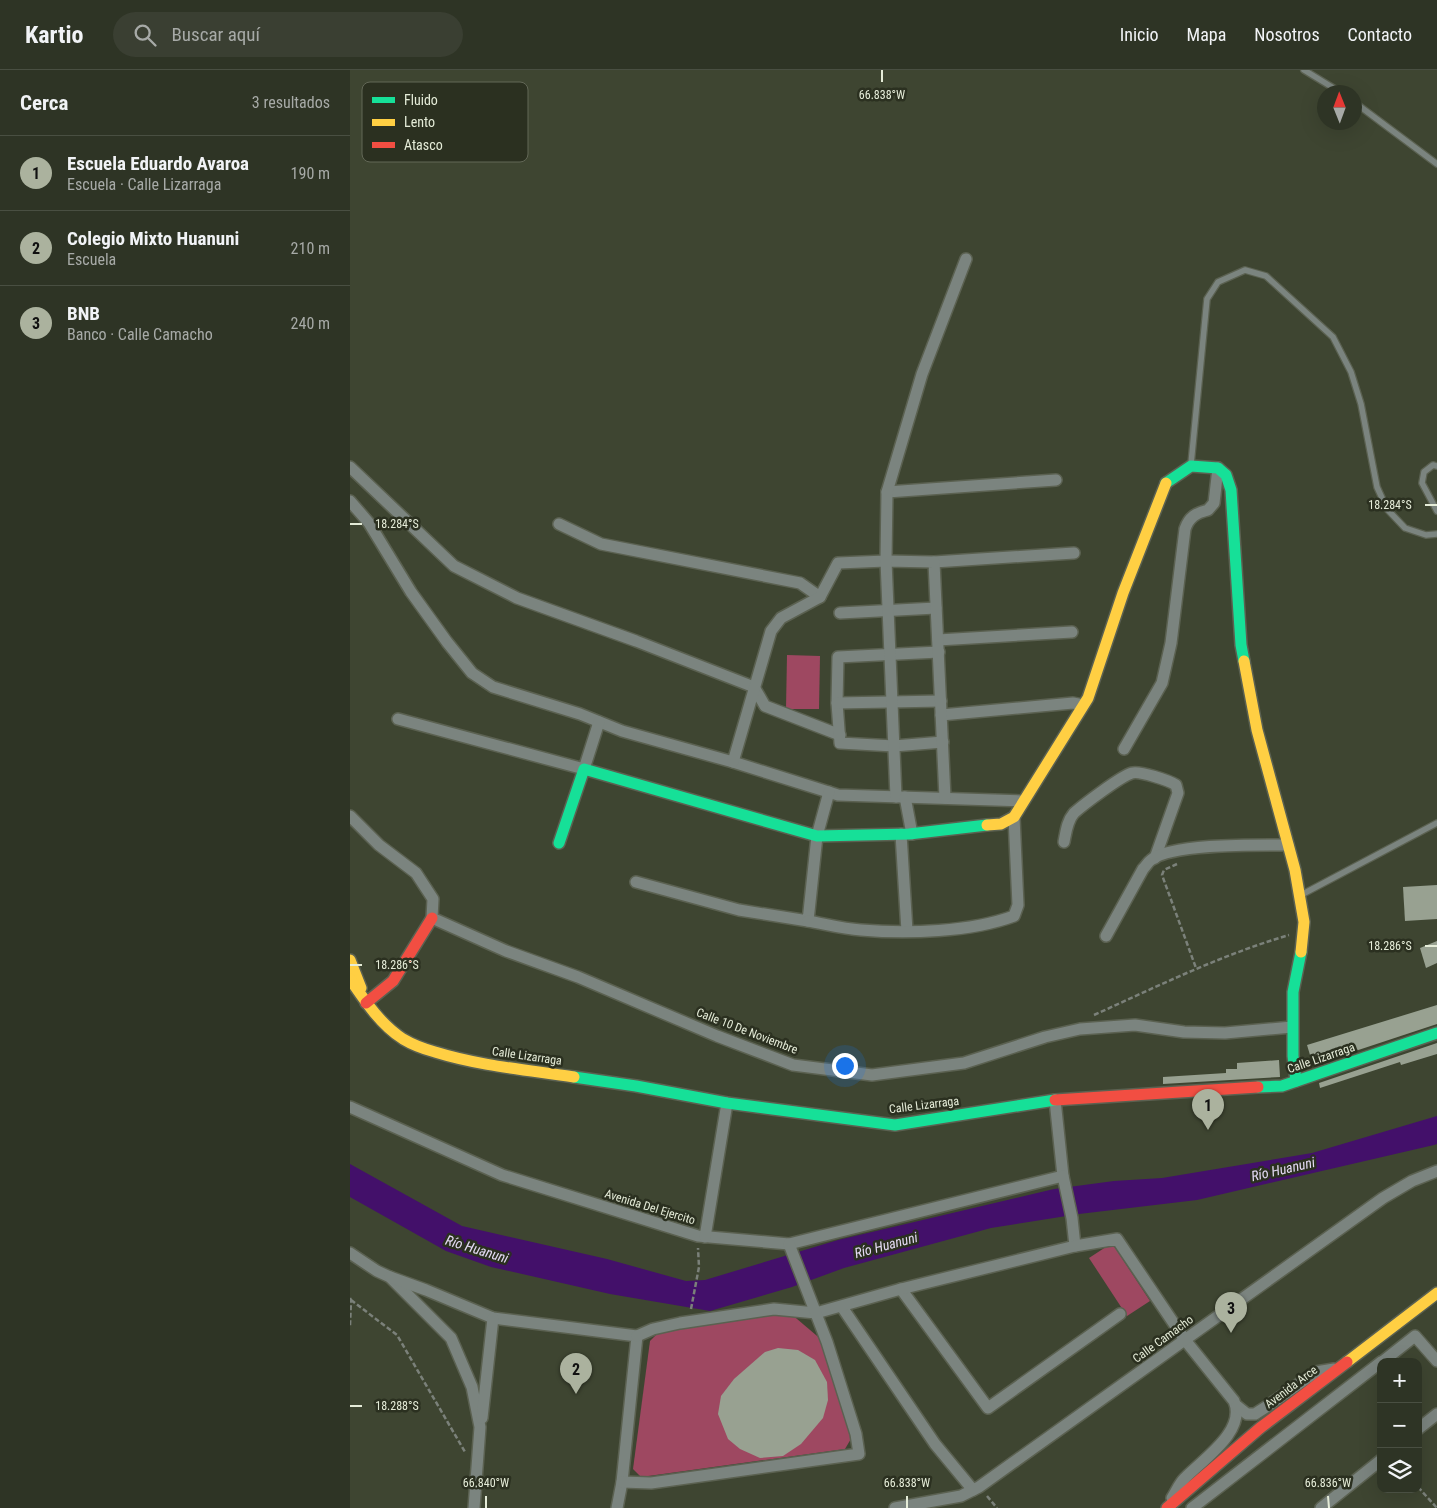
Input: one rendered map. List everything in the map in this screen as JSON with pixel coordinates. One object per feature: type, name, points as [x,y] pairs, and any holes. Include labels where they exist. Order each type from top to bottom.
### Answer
[{"type":"street","points":[[907,931],[906,834],[894,746],[886,561],[886,492],[922,374],[966,258]]},
{"type":"street","points":[[398,719],[584,769],[817,836],[906,834],[1001,824],[1014,816],[1088,698],[1123,592],[1167,481],[1191,466],[1218,468],[1226,475],[1231,490],[1241,644],[1258,730],[1288,845],[1304,922],[1301,954],[1293,992],[1292,1027],[1296,1081]]},
{"type":"street","points":[[350,467],[454,566],[517,598],[636,641],[754,687],[765,706],[840,735]]},
{"type":"street","points":[[1124,749],[1162,683],[1171,643],[1185,529],[1188,521],[1197,512],[1208,510],[1214,503],[1218,468]]},
{"type":"street","points":[[886,492],[1056,480]]},
{"type":"street","points":[[350,501],[369,523],[416,599],[447,642],[472,673],[493,687],[622,731],[733,762],[838,795],[1023,801]]},
{"type":"street","points":[[559,524],[601,544],[800,583],[820,597]]},
{"type":"street","points":[[733,762],[771,631],[782,618],[820,597],[838,563],[934,562],[1074,553]]},
{"type":"street","points":[[934,562],[945,798]]},
{"type":"street","points":[[840,613],[936,608]]},
{"type":"street","points":[[938,640],[1072,632]]},
{"type":"street","points":[[939,652],[838,657],[837,703],[840,743],[894,746],[943,742]]},
{"type":"street","points":[[837,703],[941,701]]},
{"type":"street","points":[[941,715],[1073,703],[1083,705]]},
{"type":"street","points":[[559,843],[599,722]]},
{"type":"street","points":[[1064,842],[1067,826],[1074,814],[1119,779],[1133,773],[1169,780],[1176,785],[1178,792],[1155,858]]},
{"type":"street","points":[[808,921],[817,836],[829,792]]},
{"type":"street","points":[[350,816],[379,845],[416,873],[433,899],[432,918],[393,981],[366,1003]]},
{"type":"street","points":[[636,882],[739,910],[860,930],[927,931],[995,923],[1014,916],[1018,905],[1014,816]]},
{"type":"street","points":[[1106,936],[1143,869],[1151,860],[1167,852],[1243,844],[1288,845]]},
{"type":"street","name":"Calle 10 De Noviembre","points":[[432,918],[506,951],[578,977],[716,1036],[793,1065],[872,1075],[964,1063],[1045,1037],[1080,1029],[1134,1025],[1184,1032],[1225,1033],[1292,1027]]},
{"type":"street","points":[[350,960],[366,1003]]},
{"type":"street","points":[[350,979],[366,1003]]},
{"type":"street","name":"Calle Lizarraga","points":[[366,1003],[380,1020],[403,1039],[419,1047],[460,1060],[636,1086],[726,1103],[895,1125],[1055,1100],[1282,1086],[1437,1033]]},
{"type":"street","points":[[1055,1100],[1064,1180],[1072,1218],[1075,1246]]},
{"type":"street","points":[[702,1237],[726,1103]]},
{"type":"street","name":"Avenida Del Ejercito","points":[[350,1107],[502,1175],[702,1237],[790,1248],[1064,1180]]},
{"type":"street","name":"Calle Camacho","points":[[896,1508],[961,1496],[976,1489],[1383,1198],[1412,1181],[1437,1171]]},
{"type":"street","points":[[350,1253],[377,1271],[390,1277],[493,1318],[637,1336],[653,1329],[680,1323],[774,1310],[816,1313],[901,1289],[1075,1246],[1117,1239],[1185,1340],[1237,1406],[1247,1414],[1255,1414],[1316,1372],[1339,1368]]},
{"type":"street","points":[[622,1482],[651,1483],[859,1454],[856,1434],[816,1313],[804,1288],[790,1248]]},
{"type":"street","points":[[390,1277],[451,1338],[472,1387],[480,1428]]},
{"type":"street","points":[[901,1289],[988,1408],[1120,1314]]},
{"type":"street","name":"Avenida Arce","points":[[1169,1507],[1260,1428],[1437,1293]]},
{"type":"street","points":[[842,1307],[935,1444],[976,1489]]},
{"type":"street","points":[[474,1508],[480,1428],[493,1318]]},
{"type":"street","points":[[617,1508],[622,1482],[637,1336]]},
{"type":"street","points":[[1386,1358],[1415,1336],[1437,1361]]},
{"type":"street","points":[[1192,1508],[1377,1365]]},
{"type":"street","points":[[1169,1507],[1183,1480],[1227,1438],[1233,1428],[1237,1406]]},
{"type":"street","points":[[1422,1426],[1437,1414]]},
{"type":"street","points":[[1321,1508],[1377,1463]]},
{"type":"lane","points":[[1304,70],[1329,85]]},
{"type":"lane","points":[[1362,108],[1437,164]]},
{"type":"lane","points":[[1191,466],[1207,299],[1218,282],[1245,270],[1266,276],[1332,337],[1352,372],[1361,404],[1377,487],[1387,508],[1405,528],[1426,534],[1437,534]]},
{"type":"lane","points":[[1437,466],[1433,465],[1424,472],[1422,483],[1437,511]]},
{"type":"lane","points":[[1299,896],[1437,823]]},
{"type":"path","points":[[1178,863],[1164,870],[1162,875],[1196,968]]},
{"type":"path","points":[[1089,1017],[1196,968],[1253,946],[1303,931]]},
{"type":"path","points":[[691,1307],[700,1267],[702,1237]]},
{"type":"path","points":[[350,1326],[351,1299]]},
{"type":"path","points":[[351,1299],[397,1334],[477,1472]]},
{"type":"path","points":[[976,1489],[997,1508]]},
{"type":"path","points":[[1422,1491],[1437,1508]]},
{"type":"shaded area","points":[[787,655],[820,656],[819,709],[786,709]]},
{"type":"shaded area","points":[[1112,1243],[1150,1301],[1127,1316],[1089,1258]]},
{"type":"shaded area","points":[[790,1313],[823,1341],[852,1437],[845,1449],[641,1477],[633,1469],[650,1341],[661,1330]]},
{"type":"water","name":"Río Huanuni","points":[[1437,1116],[1437,1144],[1434,1145],[1197,1200],[1079,1214],[991,1228],[844,1268],[792,1287],[710,1311],[610,1294],[491,1267],[446,1251],[350,1197],[350,1164],[462,1226],[607,1259],[686,1281],[705,1280],[838,1240],[1054,1189],[1114,1181],[1162,1178],[1312,1153]]},
{"type":"building","points":[[1437,885],[1437,919],[1405,921],[1403,887]]},
{"type":"building","points":[[1437,941],[1437,963],[1426,968],[1420,948]]},
{"type":"building","points":[[1437,1005],[1437,1024],[1313,1065],[1307,1045]]},
{"type":"building","points":[[1437,1043],[1437,1054],[1401,1065],[1400,1062],[1320,1088],[1319,1083]]},
{"type":"building","points":[[1279,1060],[1280,1077],[1163,1084],[1163,1077],[1226,1073],[1226,1069],[1237,1069],[1237,1063]]},
{"type":"building","points":[[778,1348],[798,1350],[815,1360],[827,1382],[828,1400],[823,1418],[801,1444],[783,1456],[760,1458],[740,1449],[728,1439],[718,1414],[721,1396],[734,1379],[765,1352]]},
{"type":"traffic: fast","points":[[1166,483],[1191,466],[1218,468],[1226,475],[1231,490],[1241,645],[1244,661]]},
{"type":"traffic: fast","points":[[559,843],[584,769],[817,836],[909,834],[987,825]]},
{"type":"traffic: fast","points":[[1296,1081],[1293,1056],[1293,992],[1301,952]]},
{"type":"traffic: fast","points":[[1258,1087],[1282,1086],[1437,1033]]},
{"type":"traffic: fast","points":[[574,1077],[636,1086],[727,1103],[895,1125],[1055,1100]]},
{"type":"traffic: slow","points":[[987,825],[1001,824],[1014,817],[1088,698],[1123,593],[1166,483]]},
{"type":"traffic: slow","points":[[1244,661],[1257,730],[1295,870],[1304,922],[1301,952]]},
{"type":"traffic: slow","points":[[350,960],[361,988]]},
{"type":"traffic: slow","points":[[350,979],[380,1019],[403,1039],[415,1045],[469,1061],[574,1077]]},
{"type":"traffic: slow","points":[[1347,1362],[1437,1293]]},
{"type":"traffic: jam","points":[[366,1003],[393,981],[432,918]]},
{"type":"traffic: jam","points":[[1055,1100],[1258,1087]]},
{"type":"traffic: jam","points":[[1167,1508],[1260,1428],[1347,1362]]},
{"type":"place","name":"Escuela Eduardo Avaroa","points":[[1208,1130]]},
{"type":"place","name":"BNB","points":[[1231,1333]]},
{"type":"place","name":"Colegio Mixto Huanuni","points":[[576,1394]]}]
